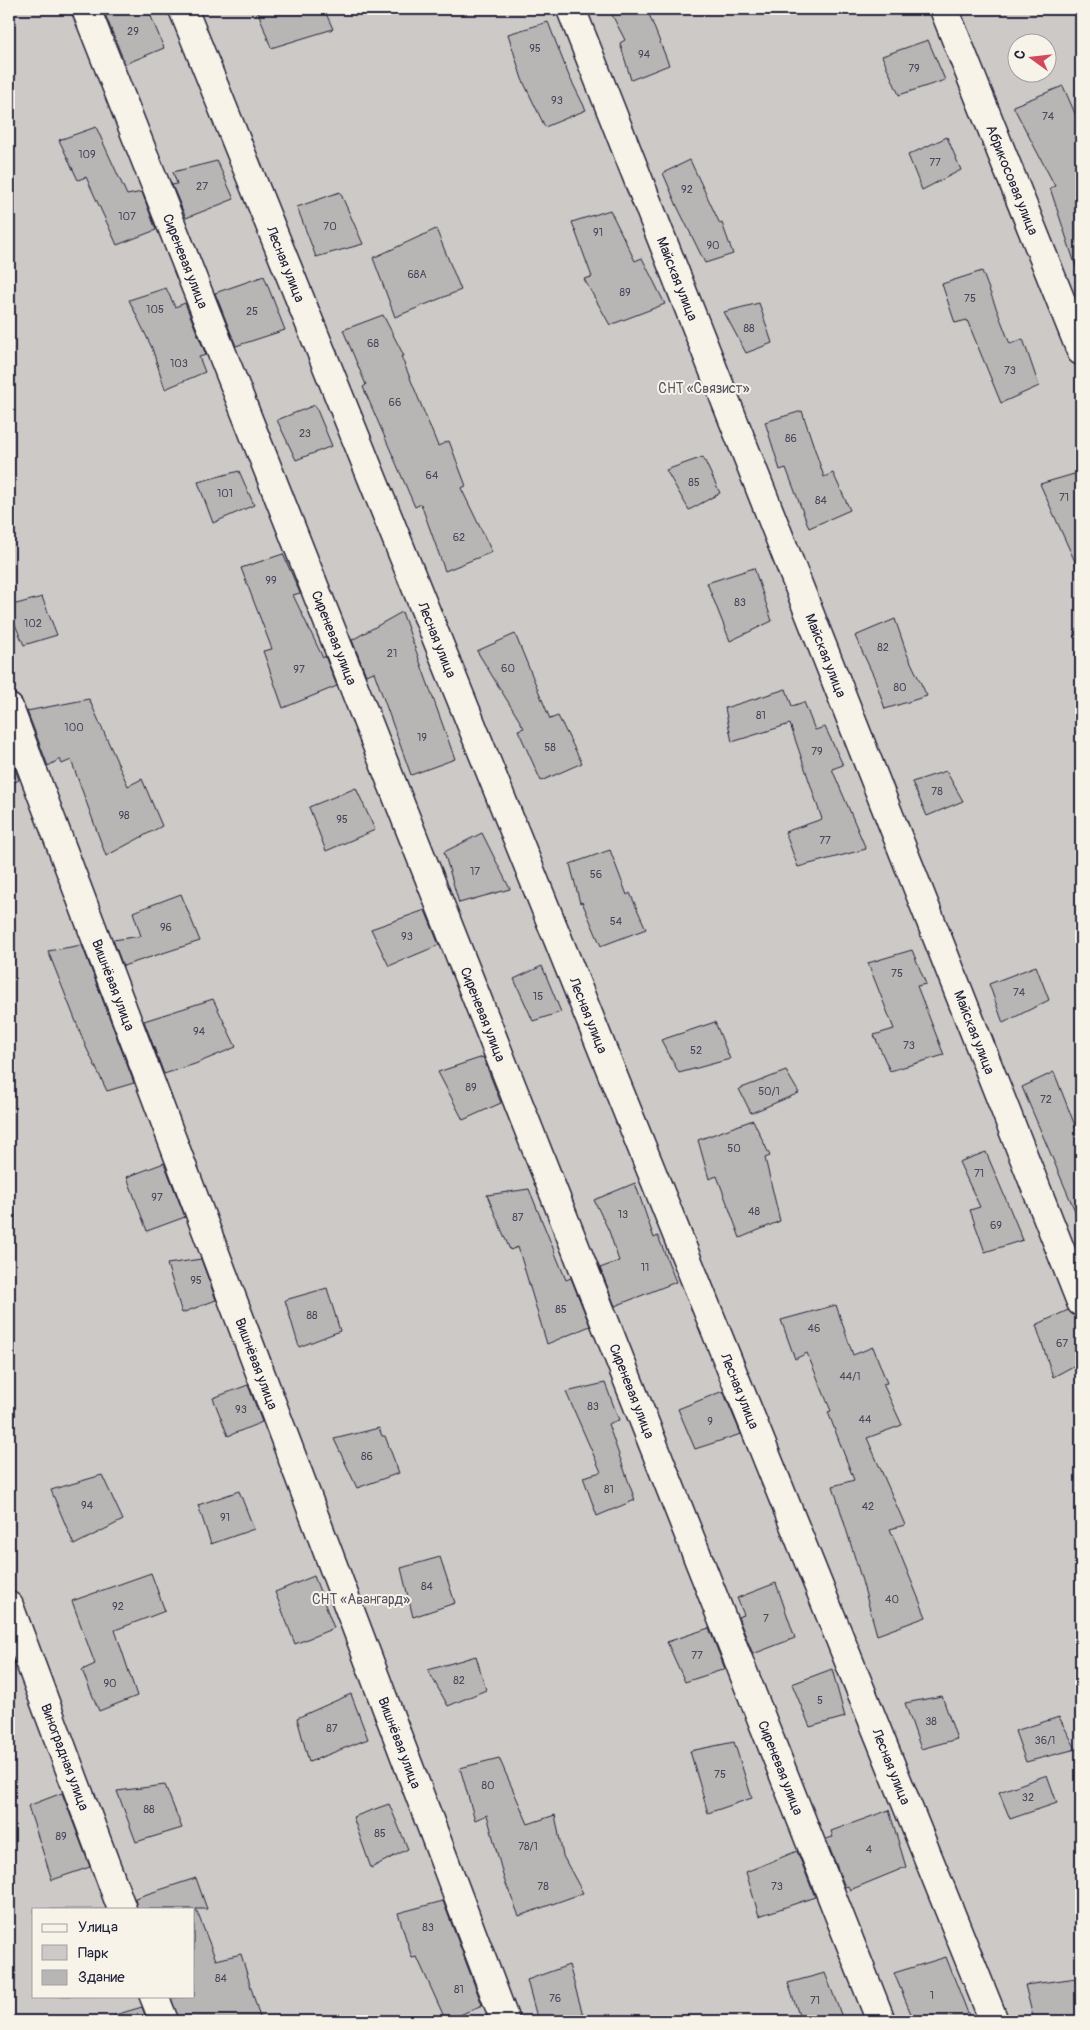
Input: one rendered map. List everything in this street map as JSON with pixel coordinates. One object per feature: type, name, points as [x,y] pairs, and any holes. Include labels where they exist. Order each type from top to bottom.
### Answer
[{"type":"street","name":"Сиреневая улица","points":[[86,9],[881,2021]]},
{"type":"street","name":"Лесная улица","points":[[183,9],[994,2021]]},
{"type":"street","name":"Майская улица","points":[[571,9],[1081,1302]]},
{"type":"street","name":"Абрикосовая улица","points":[[944,9],[1081,351]]},
{"type":"street","name":"Вишнёвая улица","points":[[9,708],[505,2021]]},
{"type":"street","name":"Виноградная улица","points":[[9,1606],[122,1908]]},
{"type":"street","points":[[155,1998],[164,2021]]},
{"type":"green space","points":[[9,9],[1081,9],[1081,2021],[9,2021]]},
{"type":"building","points":[[103,9],[148,9],[164,48],[125,64]]},
{"type":"building","points":[[257,9],[324,9],[333,29],[271,48]]},
{"type":"building","points":[[609,9],[647,9],[669,65],[631,80],[620,43],[625,40]]},
{"type":"building","points":[[548,22],[569,76],[586,110],[545,127],[522,79],[508,34]]},
{"type":"building","points":[[928,40],[945,80],[899,95],[882,56]]},
{"type":"building","points":[[1063,86],[1081,127],[1081,267],[1076,267],[1050,188],[1055,186],[1013,106]]},
{"type":"building","points":[[96,127],[127,195],[142,192],[156,230],[117,245],[86,177],[78,180],[59,140]]},
{"type":"building","points":[[947,137],[961,170],[922,190],[908,155]]},
{"type":"building","points":[[690,160],[720,224],[722,223],[733,254],[705,263],[663,173]]},
{"type":"building","points":[[217,161],[234,199],[186,218],[172,185],[177,184],[173,172]]},
{"type":"building","points":[[340,192],[363,244],[316,257],[297,207]]},
{"type":"building","points":[[610,210],[635,261],[642,258],[665,304],[610,325],[584,279],[592,277],[572,222]]},
{"type":"building","points":[[436,229],[461,290],[395,317],[373,258]]},
{"type":"building","points":[[982,271],[1010,344],[1023,339],[1039,386],[1001,403],[967,320],[955,323],[942,284]]},
{"type":"building","points":[[264,276],[285,330],[236,346],[215,293]]},
{"type":"building","points":[[166,288],[175,307],[185,303],[206,355],[199,357],[205,372],[165,389],[152,348],[129,300]]},
{"type":"building","points":[[759,303],[772,343],[746,353],[724,312]]},
{"type":"building","points":[[383,315],[404,356],[401,356],[438,446],[449,441],[466,486],[461,488],[492,552],[445,571],[421,504],[415,507],[363,387],[366,385],[343,330]]},
{"type":"building","points":[[315,405],[332,446],[296,460],[277,420]]},
{"type":"building","points":[[802,411],[824,477],[833,473],[850,510],[809,528],[786,468],[780,470],[765,422]]},
{"type":"building","points":[[703,457],[720,493],[689,510],[666,470]]},
{"type":"building","points":[[239,471],[254,505],[213,523],[198,482]]},
{"type":"building","points":[[1081,472],[1081,575],[1040,484]]},
{"type":"building","points":[[283,554],[300,593],[293,595],[323,658],[325,656],[337,686],[283,708],[263,651],[272,649],[241,568]]},
{"type":"building","points":[[754,568],[772,621],[730,641],[707,583]]},
{"type":"building","points":[[42,597],[57,635],[24,645],[9,611],[9,606]]},
{"type":"building","points":[[402,612],[455,759],[411,775],[374,672],[366,675],[352,640]]},
{"type":"building","points":[[895,619],[907,654],[927,696],[885,709],[875,679],[855,636]]},
{"type":"building","points":[[515,634],[550,719],[558,716],[582,763],[541,781],[518,730],[524,728],[477,651]]},
{"type":"building","points":[[786,689],[792,706],[804,702],[815,730],[825,727],[843,765],[832,769],[866,849],[798,867],[785,832],[822,819],[790,724],[732,742],[725,708]]},
{"type":"building","points":[[89,699],[128,786],[142,779],[162,826],[106,856],[71,760],[62,764],[60,759],[48,766],[27,711]]},
{"type":"building","points":[[9,752],[19,780],[9,785]]},
{"type":"building","points":[[946,771],[963,801],[927,816],[912,782]]},
{"type":"building","points":[[356,788],[375,830],[326,851],[309,807]]},
{"type":"building","points":[[482,833],[510,889],[459,903],[444,852]]},
{"type":"building","points":[[610,850],[627,895],[630,893],[646,929],[601,946],[582,902],[580,903],[570,864]]},
{"type":"building","points":[[181,894],[200,941],[123,966],[113,940],[141,936],[133,912]]},
{"type":"building","points":[[425,910],[439,945],[389,966],[371,929]]},
{"type":"building","points":[[82,945],[134,1083],[107,1091],[86,1047],[48,951]]},
{"type":"building","points":[[912,950],[926,984],[917,986],[944,1055],[890,1071],[874,1035],[894,1029],[868,963]]},
{"type":"building","points":[[542,966],[561,1012],[533,1021],[514,979]]},
{"type":"building","points":[[1036,966],[1049,1000],[1003,1023],[989,984]]},
{"type":"building","points":[[213,999],[236,1047],[195,1064],[164,1074],[144,1021]]},
{"type":"building","points":[[715,1022],[730,1059],[679,1073],[661,1040]]},
{"type":"building","points":[[483,1057],[501,1103],[463,1120],[438,1072]]},
{"type":"building","points":[[786,1071],[799,1093],[751,1113],[739,1089]]},
{"type":"building","points":[[1054,1072],[1081,1141],[1081,1225],[1022,1087]]},
{"type":"building","points":[[753,1120],[770,1156],[765,1158],[780,1221],[740,1238],[717,1176],[709,1179],[698,1140]]},
{"type":"building","points":[[986,1152],[1023,1240],[985,1252],[970,1210],[980,1207],[959,1162]]},
{"type":"building","points":[[164,1163],[185,1217],[147,1231],[127,1177]]},
{"type":"building","points":[[635,1183],[654,1238],[658,1236],[676,1282],[615,1306],[600,1268],[619,1261],[609,1231],[594,1200]]},
{"type":"building","points":[[529,1189],[566,1280],[571,1278],[590,1326],[547,1344],[518,1247],[510,1250],[487,1195]]},
{"type":"building","points":[[201,1259],[216,1300],[182,1313],[167,1264]]},
{"type":"building","points":[[327,1288],[340,1331],[299,1347],[285,1300]]},
{"type":"building","points":[[836,1305],[853,1355],[873,1347],[887,1383],[883,1384],[902,1425],[867,1438],[905,1525],[890,1529],[926,1617],[877,1635],[833,1486],[854,1480],[828,1412],[831,1411],[807,1353],[795,1359],[781,1320]]},
{"type":"building","points":[[1068,1310],[1072,1314],[1081,1317],[1081,1362],[1053,1377],[1036,1325]]},
{"type":"building","points":[[605,1383],[619,1420],[608,1424],[635,1500],[597,1516],[583,1477],[601,1472],[566,1392]]},
{"type":"building","points":[[248,1385],[262,1422],[228,1436],[213,1398]]},
{"type":"building","points":[[723,1391],[741,1434],[695,1449],[678,1409]]},
{"type":"building","points":[[379,1428],[382,1436],[385,1436],[399,1473],[357,1488],[334,1439]]},
{"type":"building","points":[[102,1475],[123,1520],[74,1545],[51,1490]]},
{"type":"building","points":[[239,1491],[254,1529],[211,1544],[198,1505]]},
{"type":"building","points":[[440,1557],[455,1603],[413,1617],[401,1568]]},
{"type":"building","points":[[151,1573],[165,1611],[115,1630],[137,1696],[99,1711],[82,1670],[95,1664],[72,1601]]},
{"type":"building","points":[[314,1576],[334,1628],[295,1644],[275,1592]]},
{"type":"building","points":[[776,1583],[795,1638],[753,1654],[738,1617],[744,1615],[737,1598]]},
{"type":"building","points":[[709,1628],[725,1669],[685,1682],[667,1642]]},
{"type":"building","points":[[476,1656],[486,1690],[448,1706],[428,1670]]},
{"type":"building","points":[[832,1669],[845,1717],[810,1727],[792,1684]]},
{"type":"building","points":[[351,1694],[368,1739],[309,1762],[297,1718]]},
{"type":"building","points":[[942,1696],[957,1739],[921,1749],[905,1703]]},
{"type":"building","points":[[1059,1717],[1076,1749],[1026,1762],[1015,1731]]},
{"type":"building","points":[[734,1742],[752,1798],[708,1813],[690,1751]]},
{"type":"building","points":[[499,1758],[528,1824],[555,1815],[563,1856],[583,1893],[519,1916],[504,1879],[487,1815],[475,1820],[460,1768]]},
{"type":"building","points":[[1047,1775],[1057,1803],[1010,1819],[999,1792]]},
{"type":"building","points":[[165,1785],[182,1828],[136,1842],[117,1791]]},
{"type":"building","points":[[62,1793],[90,1867],[52,1880],[28,1806]]},
{"type":"building","points":[[389,1804],[408,1849],[371,1868],[353,1817]]},
{"type":"building","points":[[889,1810],[906,1867],[850,1890],[848,1886],[845,1887],[826,1839],[833,1837],[831,1831]]},
{"type":"building","points":[[797,1851],[815,1897],[759,1916],[746,1872]]},
{"type":"building","points":[[196,1878],[207,1909],[196,1909],[216,1960],[241,1954],[261,2021],[179,2021],[171,1998],[195,1998],[195,1908],[137,1908],[135,1898]]},
{"type":"building","points":[[443,1901],[482,2005],[447,2021],[417,1957],[412,1958],[398,1913]]},
{"type":"building","points":[[946,1957],[971,2021],[914,2021],[894,1973]]},
{"type":"building","points":[[569,1965],[583,2015],[565,2021],[538,2021],[527,1980]]},
{"type":"building","points":[[825,1973],[842,2017],[826,2021],[801,2021],[788,1983]]},
{"type":"building","points":[[1077,1978],[1081,1995],[1081,2021],[1034,2021],[1025,1985]]},
{"type":"building","points":[[142,2007],[147,2021],[116,2021],[115,2015]]},
{"type":"park label","name":"СНТ «Связист»","points":[[704,388]]},
{"type":"park label","name":"СНТ «Авангард»","points":[[361,1599]]}]
